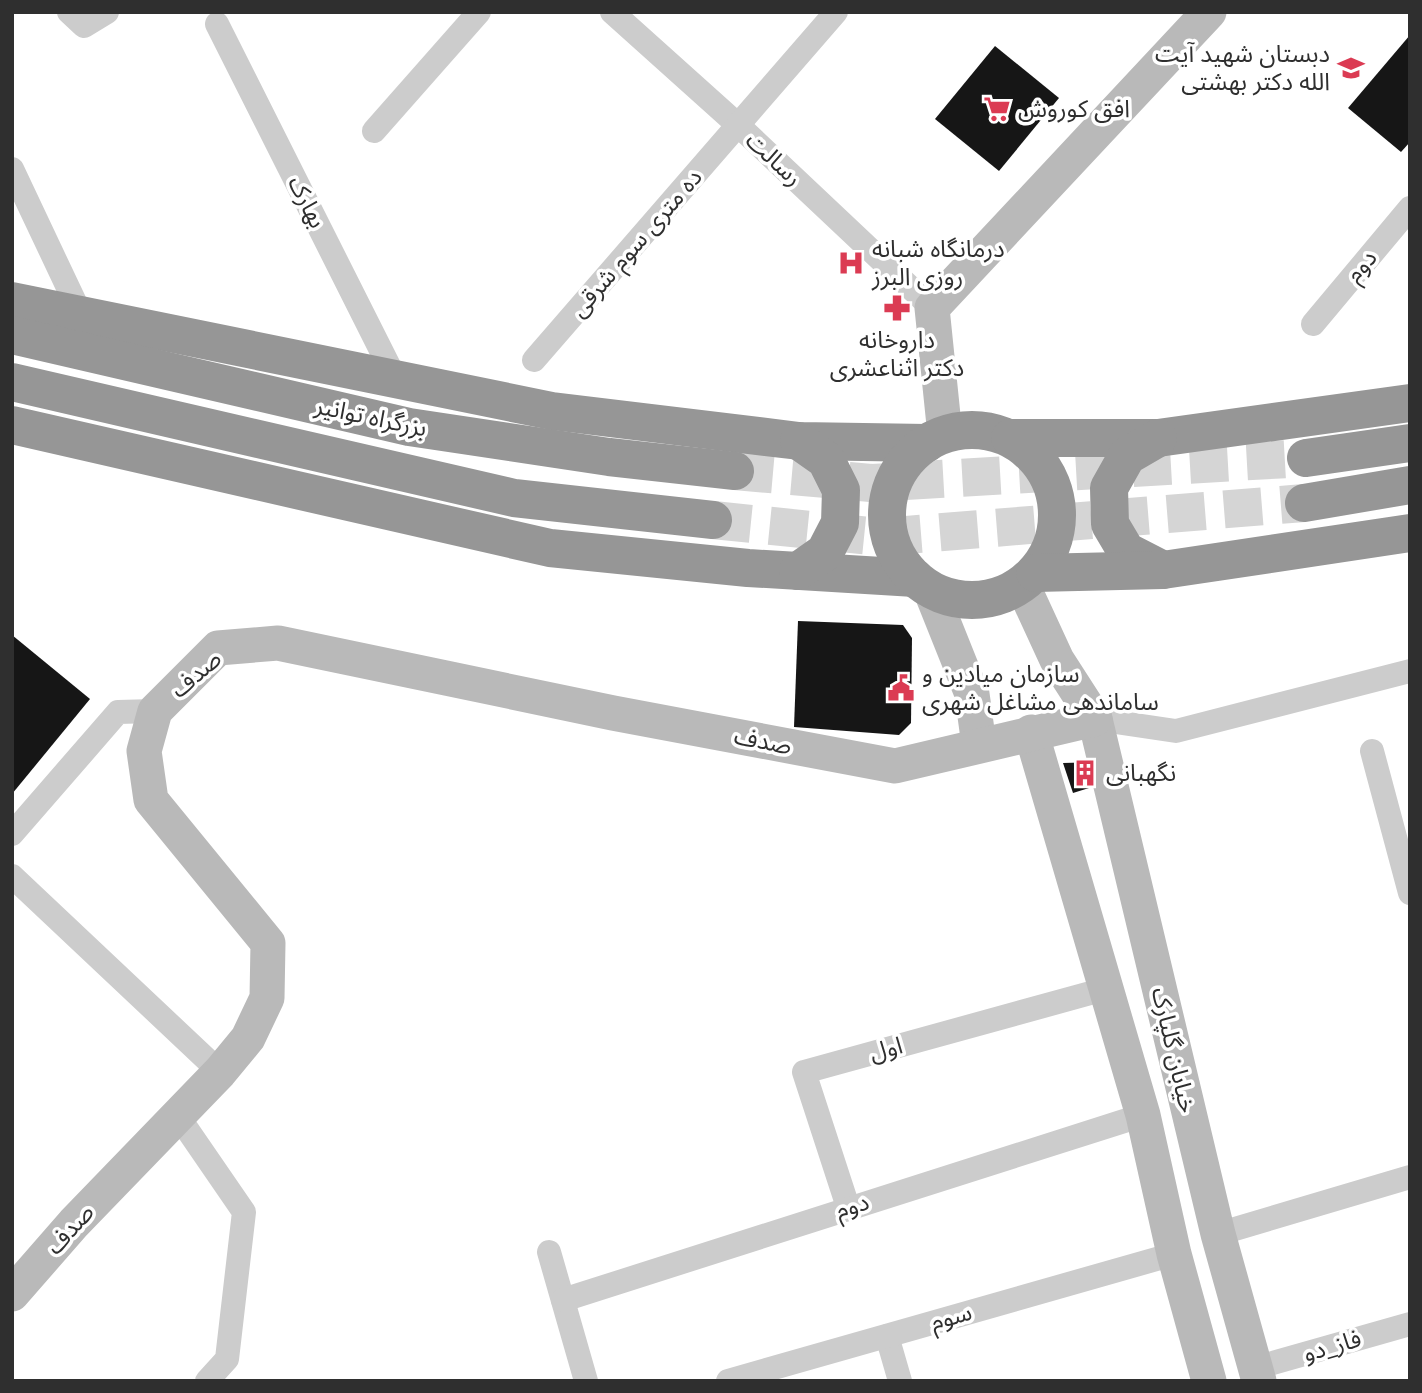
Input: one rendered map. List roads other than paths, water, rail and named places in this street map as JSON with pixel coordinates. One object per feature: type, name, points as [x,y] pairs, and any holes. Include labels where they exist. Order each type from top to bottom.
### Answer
[{"type":"highway","points":[[12,301],[552,411],[799,442],[936,439],[978,430],[1010,438],[1158,438],[1410,402]]},
{"type":"highway","name":"بزرگراه توانیر","points":[[12,335],[409,427],[735,471]]},
{"type":"highway","name":"بزرگراه توانیر","points":[[12,382],[514,498],[713,520]]},
{"type":"highway","points":[[12,425],[550,548],[923,583],[967,600],[996,596],[1028,578],[1049,551],[1057,525],[1056,499],[1047,474],[1032,454],[1010,438]]},
{"type":"highway","points":[[1158,438],[1127,456],[1110,488],[1110,524],[1126,551],[1163,570]]},
{"type":"highway","points":[[923,583],[899,558],[889,533],[888,507],[894,482],[908,460],[936,439]]},
{"type":"highway","points":[[798,571],[825,552],[840,523],[841,490],[826,460],[799,442]]},
{"type":"highway","points":[[1306,458],[1410,443]]},
{"type":"highway","points":[[1304,503],[1410,485]]},
{"type":"highway","points":[[1028,578],[1163,570],[1410,533]]},
{"type":"main road","points":[[936,439],[932,308],[1209,12]]},
{"type":"main road","name":"خیابان گلپارک","points":[[1028,578],[1057,660],[1095,719],[1218,1234],[1257,1375]]},
{"type":"main road","points":[[923,583],[972,694],[979,745]]},
{"type":"main road","name":"صدف","points":[[19,1279],[220,1072],[248,1038],[267,998],[268,943],[151,800],[144,751],[155,710],[218,648],[278,643],[613,713],[895,766],[1095,719]]},
{"type":"main road","name":"خیابان گلپارک","points":[[1031,732],[1143,1115],[1174,1254],[1209,1381]]},
{"type":"street","points":[[77,19],[107,12]]},
{"type":"street","points":[[374,131],[479,12]]},
{"type":"street","name":"رسالت","points":[[612,12],[739,126],[932,308]]},
{"type":"street","name":"ده متری سوم شرقی","points":[[534,360],[836,12]]},
{"type":"street","name":"بهارک","points":[[217,24],[396,380]]},
{"type":"street","points":[[12,169],[81,315]]},
{"type":"street","name":"دوم","points":[[1313,324],[1410,208]]},
{"type":"street","points":[[1095,719],[1176,731],[1410,671]]},
{"type":"street","points":[[12,834],[118,712],[155,710]]},
{"type":"street","points":[[1371,751],[1410,893]]},
{"type":"street","points":[[12,876],[220,1072]]},
{"type":"street","name":"اول","points":[[848,1207],[804,1072],[1105,989]]},
{"type":"street","name":"دوم","points":[[563,1300],[1143,1115]]},
{"type":"street","points":[[178,1116],[244,1212],[227,1359],[207,1381]]},
{"type":"street","points":[[1218,1234],[1410,1177]]},
{"type":"street","points":[[549,1252],[586,1381]]},
{"type":"street","name":"سوم","points":[[728,1381],[1174,1254]]},
{"type":"street","name":"فاز_دو","points":[[1257,1375],[1410,1324]]},
{"type":"street","points":[[887,1336],[900,1381]]},
{"type":"tunnel","points":[[735,471],[871,483],[1306,458]]},
{"type":"tunnel","points":[[713,520],[881,537],[1304,503]]},
{"type":"place","name":"دبستان شهید آیت الله دکتر بهشتی","points":[[1351,68]]},
{"type":"place","name":"افق کوروش","points":[[997,109]]},
{"type":"place","name":"درمانگاه شبانه روزی البرز","points":[[851,263]]},
{"type":"place","name":"داروخانه دکتر اثناعشری","points":[[897,308]]},
{"type":"place","name":"سازمان میادین و ساماندهی مشاغل شهری","points":[[901,688]]},
{"type":"place","name":"نگهبانی","points":[[1085,773]]}]
